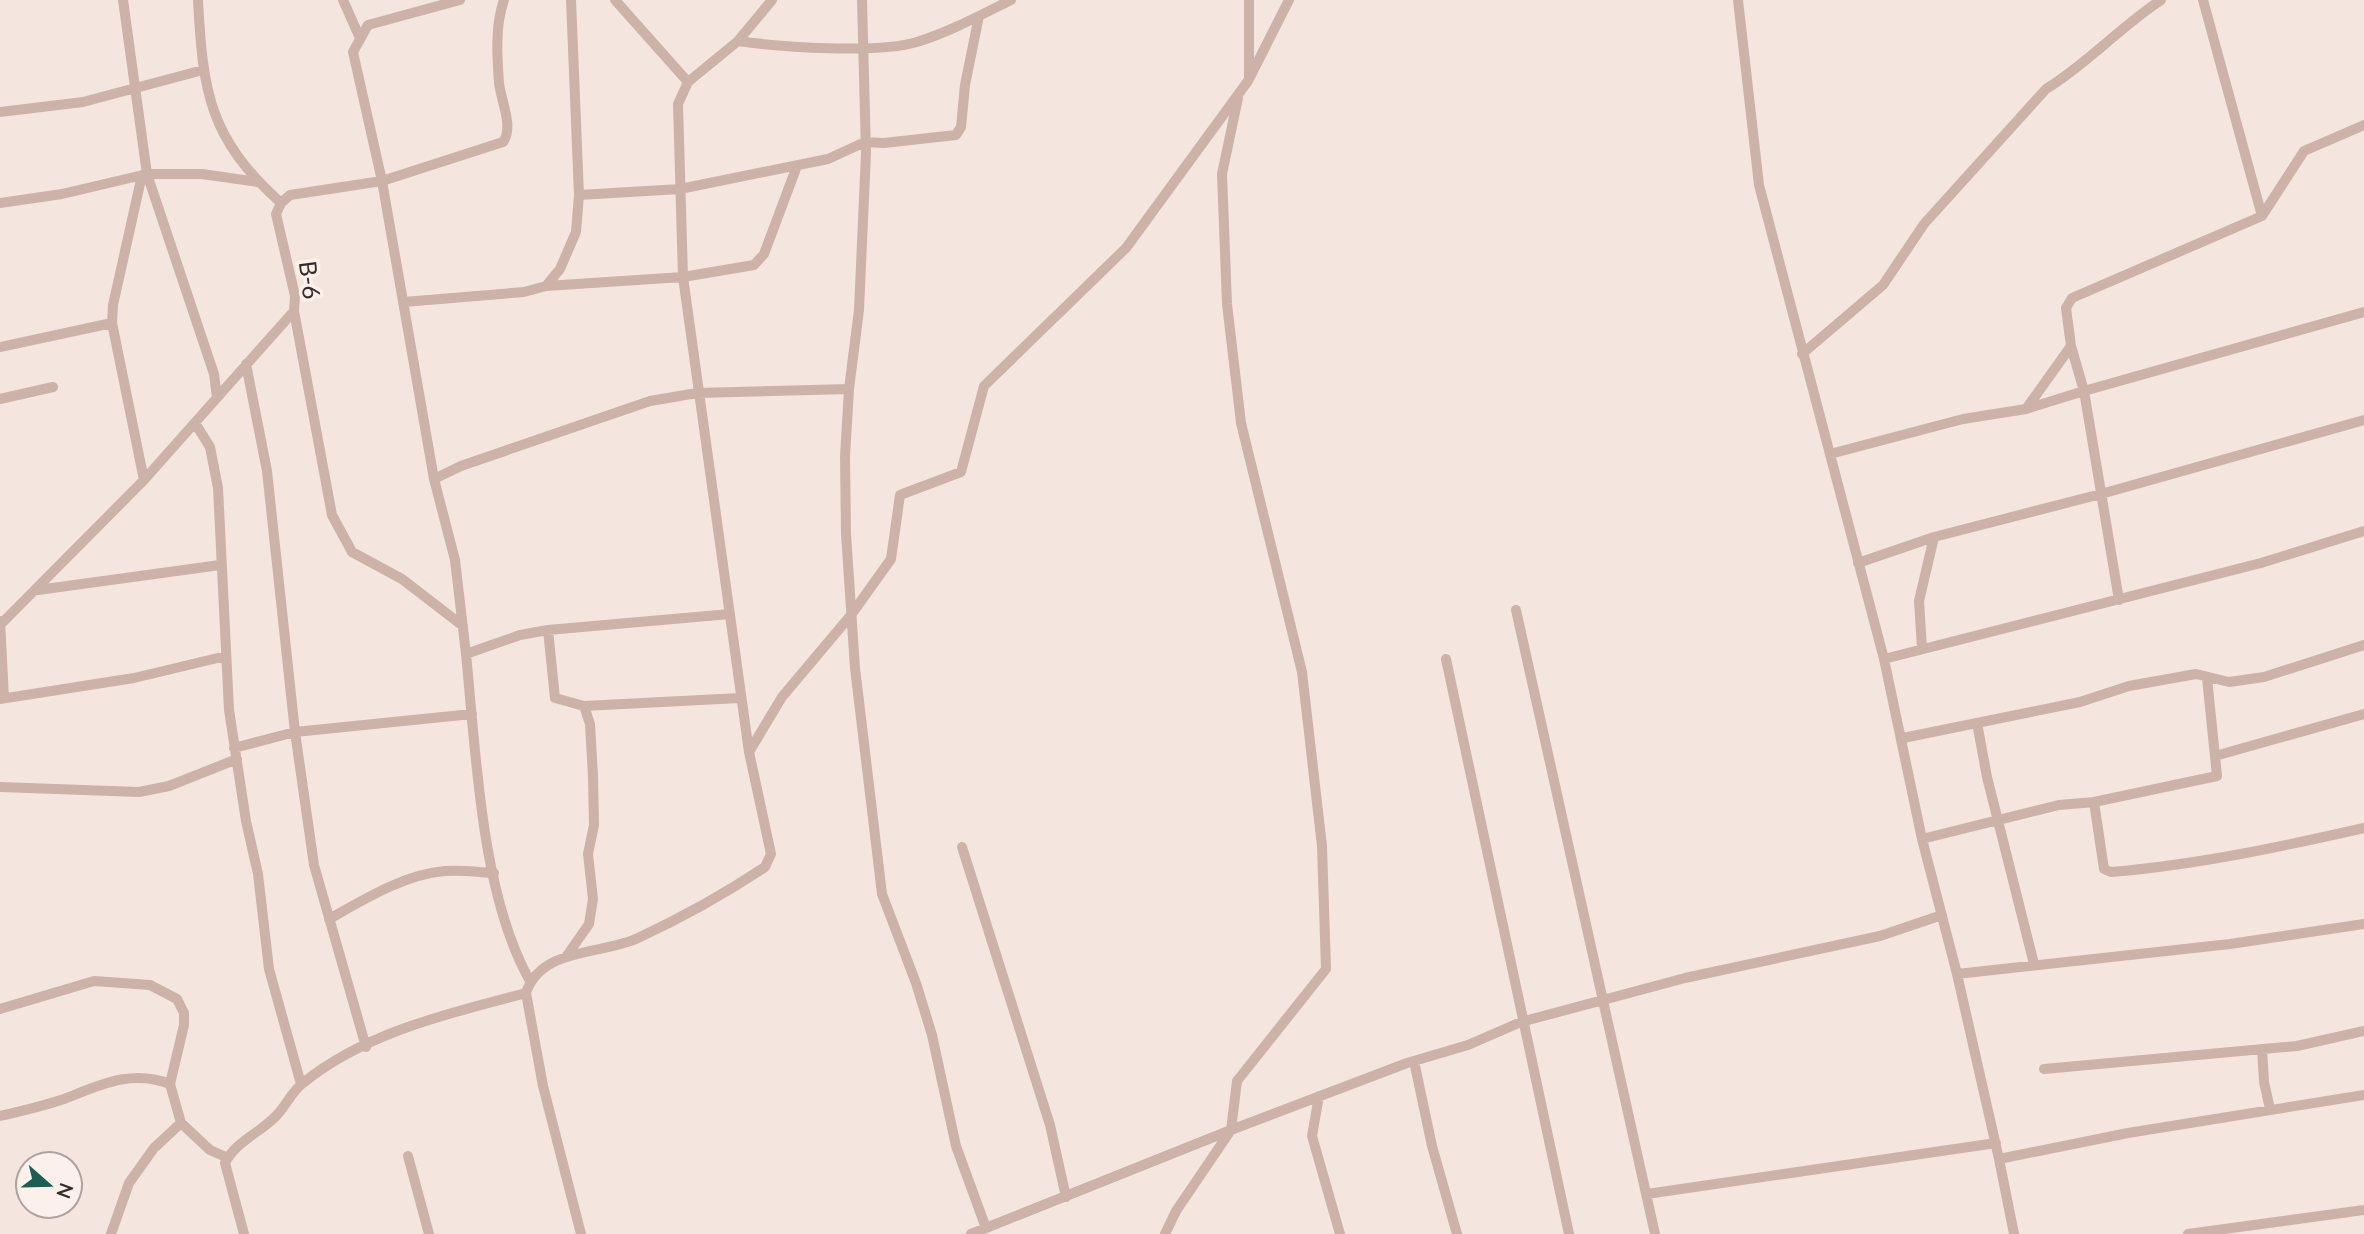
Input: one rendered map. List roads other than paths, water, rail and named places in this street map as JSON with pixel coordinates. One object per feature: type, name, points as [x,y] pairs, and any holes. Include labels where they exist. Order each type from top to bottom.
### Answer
[{"type":"street","points":[[123,0],[144,175],[214,374],[217,398]]},
{"type":"street","points":[[198,0],[203,70],[218,126],[258,182],[281,203],[290,195],[382,181],[442,164],[506,139],[508,133],[499,84],[498,16],[504,0]]},
{"type":"street","points":[[343,0],[359,36]]},
{"type":"street","points":[[460,0],[368,24],[359,36],[353,52],[382,181],[434,479],[455,560],[477,776],[494,873],[514,952],[530,981]]},
{"type":"street","points":[[546,286],[560,269],[576,232],[579,195],[571,0]]},
{"type":"street","points":[[615,0],[688,82]]},
{"type":"street","points":[[580,1234],[543,1086],[526,993],[530,981],[566,957],[635,940],[765,867],[771,854],[740,698],[682,277],[678,104],[688,82],[738,41],[772,0]]},
{"type":"street","points":[[862,0],[865,142],[859,310],[849,389],[846,534],[864,761],[882,894],[916,983],[932,1035],[956,1146],[986,1228]]},
{"type":"street","points":[[738,41],[771,46],[864,47],[916,42],[1011,0]]},
{"type":"street","points":[[1248,81],[1249,0]]},
{"type":"street","points":[[749,752],[782,697],[851,615],[891,559],[900,495],[961,472],[984,386],[1126,248],[1248,81],[1289,0]]},
{"type":"street","points":[[1738,0],[1759,185],[1884,659],[1895,721],[1903,738],[1922,839],[1957,974],[2014,1234]]},
{"type":"street","points":[[1802,354],[1883,285],[1924,224],[2046,89],[2065,77],[2118,30],[2161,0]]},
{"type":"street","points":[[2203,0],[2262,216]]},
{"type":"street","points":[[579,195],[680,189],[828,159],[865,142],[884,143],[959,133],[965,85],[979,16]]},
{"type":"street","points":[[0,112],[83,102],[203,70]]},
{"type":"street","points":[[1166,1234],[1176,1211],[1231,1129],[1237,1081],[1326,969],[1322,846],[1302,672],[1241,423],[1227,304],[1222,174],[1239,93]]},
{"type":"street","points":[[2119,600],[2084,391],[2071,346],[2066,308],[2072,298],[2262,216],[2304,152],[2364,125]]},
{"type":"street","points":[[404,302],[524,292],[546,286],[682,277],[758,261],[764,254],[797,166]]},
{"type":"street","points":[[0,203],[62,194],[144,175],[202,174],[258,182]]},
{"type":"street","points":[[144,175],[113,305],[112,323],[144,480]]},
{"type":"street","name":"B-6","points":[[0,625],[38,590],[144,480],[294,311],[295,296],[276,214],[281,203]]},
{"type":"street","points":[[294,311],[332,515],[340,533],[352,552],[402,579],[463,626]]},
{"type":"street","points":[[1830,454],[1963,419],[2026,409],[2364,312]]},
{"type":"street","points":[[0,346],[112,323]]},
{"type":"street","points":[[2026,409],[2071,346]]},
{"type":"street","points":[[246,365],[267,471],[295,732],[314,865],[366,1046]]},
{"type":"street","points":[[0,399],[53,387]]},
{"type":"street","points":[[434,479],[461,466],[638,405],[697,393],[849,389]]},
{"type":"street","points":[[1858,563],[1934,537],[2101,494],[2364,420]]},
{"type":"street","points":[[195,422],[210,447],[215,467],[226,656],[235,754],[260,887],[269,969],[301,1084]]},
{"type":"street","points":[[1884,659],[2261,563],[2364,531]]},
{"type":"street","points":[[1922,648],[1919,601],[1934,537]]},
{"type":"street","points":[[38,590],[220,565]]},
{"type":"street","points":[[1516,610],[1655,1234]]},
{"type":"street","points":[[466,654],[520,635],[548,630],[730,614]]},
{"type":"street","points":[[0,619],[2,699],[134,678],[226,656]]},
{"type":"street","points":[[548,630],[555,698],[584,706],[740,698]]},
{"type":"street","points":[[1903,738],[2080,702],[2129,686],[2196,674],[2229,682],[2264,677],[2364,645]]},
{"type":"street","points":[[1446,659],[1521,1022],[1569,1234]]},
{"type":"street","points":[[1922,839],[2059,805],[2094,802],[2217,776],[2216,756],[2210,736],[2207,678]]},
{"type":"street","points":[[566,957],[589,924],[593,900],[588,854],[594,825],[593,776],[590,724],[584,706]]},
{"type":"street","points":[[0,787],[139,792],[169,786],[235,754],[295,732],[472,714]]},
{"type":"street","points":[[2216,756],[2325,728],[2364,715]]},
{"type":"street","points":[[1978,723],[1987,777],[2000,820],[2034,964]]},
{"type":"street","points":[[2094,802],[2096,831],[2106,872],[2155,869],[2265,850],[2364,828]]},
{"type":"street","points":[[962,847],[1050,1125],[1066,1197]]},
{"type":"street","points":[[329,919],[365,899],[423,875],[444,871],[494,873]]},
{"type":"street","points":[[971,1234],[1231,1129],[1414,1061],[1468,1045],[1521,1022],[1603,999],[1881,936],[1942,915]]},
{"type":"street","points":[[1957,974],[2230,944],[2364,924]]},
{"type":"street","points":[[0,1009],[94,981],[150,985],[177,999],[184,1013],[184,1025],[170,1084],[181,1123],[210,1150],[228,1158]]},
{"type":"street","points":[[244,1234],[225,1163],[233,1149],[277,1116],[301,1084],[366,1046],[427,1019],[526,993]]},
{"type":"street","points":[[2043,1069],[2297,1046],[2364,1031]]},
{"type":"street","points":[[2262,1049],[2264,1082],[2270,1108]]},
{"type":"street","points":[[1414,1061],[1432,1146],[1457,1234]]},
{"type":"street","points":[[0,1116],[61,1100],[114,1079],[152,1077],[170,1084]]},
{"type":"street","points":[[1999,1159],[2270,1108],[2323,1103],[2364,1095]]},
{"type":"street","points":[[1319,1096],[1312,1136],[1340,1234]]},
{"type":"street","points":[[111,1234],[129,1183],[154,1149],[181,1123]]},
{"type":"street","points":[[1647,1194],[1996,1143]]},
{"type":"street","points":[[408,1156],[429,1234]]},
{"type":"street","points":[[2188,1234],[2364,1210]]}]
